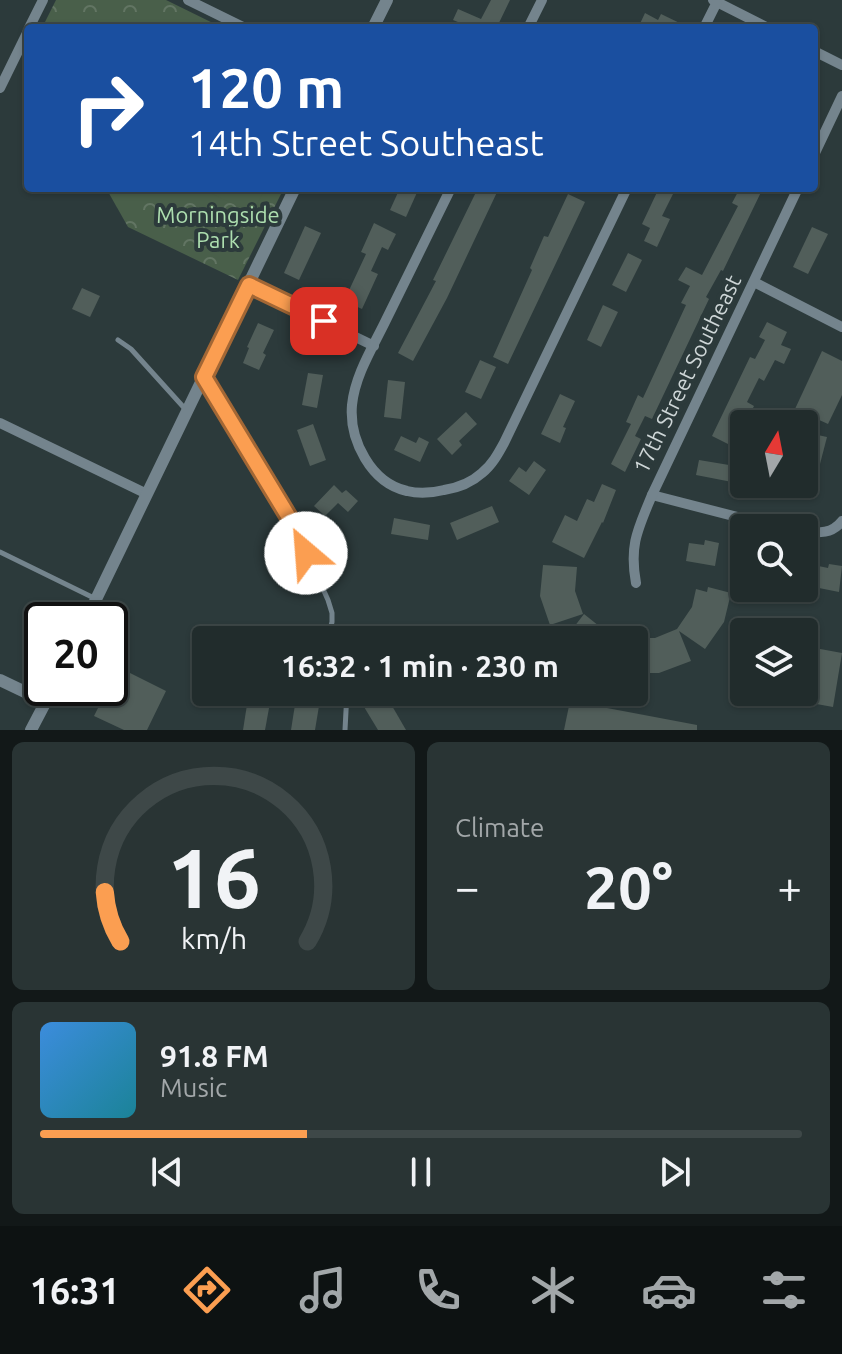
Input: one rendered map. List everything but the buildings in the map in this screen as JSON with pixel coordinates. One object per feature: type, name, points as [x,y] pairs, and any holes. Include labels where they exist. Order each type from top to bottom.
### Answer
[{"type":"street","points":[[31,24],[43,0]]},
{"type":"street","points":[[188,0],[237,24]]},
{"type":"street","points":[[375,24],[387,0]]},
{"type":"street","points":[[530,24],[542,0]]},
{"type":"street","points":[[706,24],[715,1],[760,24]]},
{"type":"street","points":[[0,88],[24,39]]},
{"type":"street","points":[[818,53],[842,65]]},
{"type":"street","points":[[818,147],[842,96]]},
{"type":"street","points":[[95,602],[293,192]]},
{"type":"street","points":[[449,192],[362,370],[352,405],[355,437],[361,453],[372,467],[387,481],[404,490],[422,493],[453,489],[468,483],[493,461],[625,192]]},
{"type":"street","name":"17th Street Southeast","points":[[636,583],[633,567],[635,536],[796,192]]},
{"type":"street","points":[[754,282],[842,327]]},
{"type":"street","points":[[249,285],[374,346]]},
{"type":"street","points":[[0,423],[147,494]]},
{"type":"street","points":[[652,495],[730,515]]},
{"type":"street","points":[[818,533],[830,531],[842,521]]},
{"type":"street","points":[[0,680],[24,691]]},
{"type":"street","points":[[31,730],[44,706]]},
{"type":"lane","points":[[118,340],[131,349],[187,411]]},
{"type":"lane","points":[[204,377],[296,529],[328,600],[332,613],[331,626]]},
{"type":"lane","points":[[0,552],[96,599]]},
{"type":"lane","points":[[345,730],[346,706]]},
{"type":"green space","points":[[56,0],[166,0],[215,24],[44,24]]},
{"type":"green space","name":"Morningside Park","points":[[108,192],[282,192],[238,280],[128,227]]},
{"type":"green space","points":[[210,192],[263,192],[253,213]]},
{"type":"route","points":[[306,553],[296,529],[204,377],[249,285],[324,321]]}]
